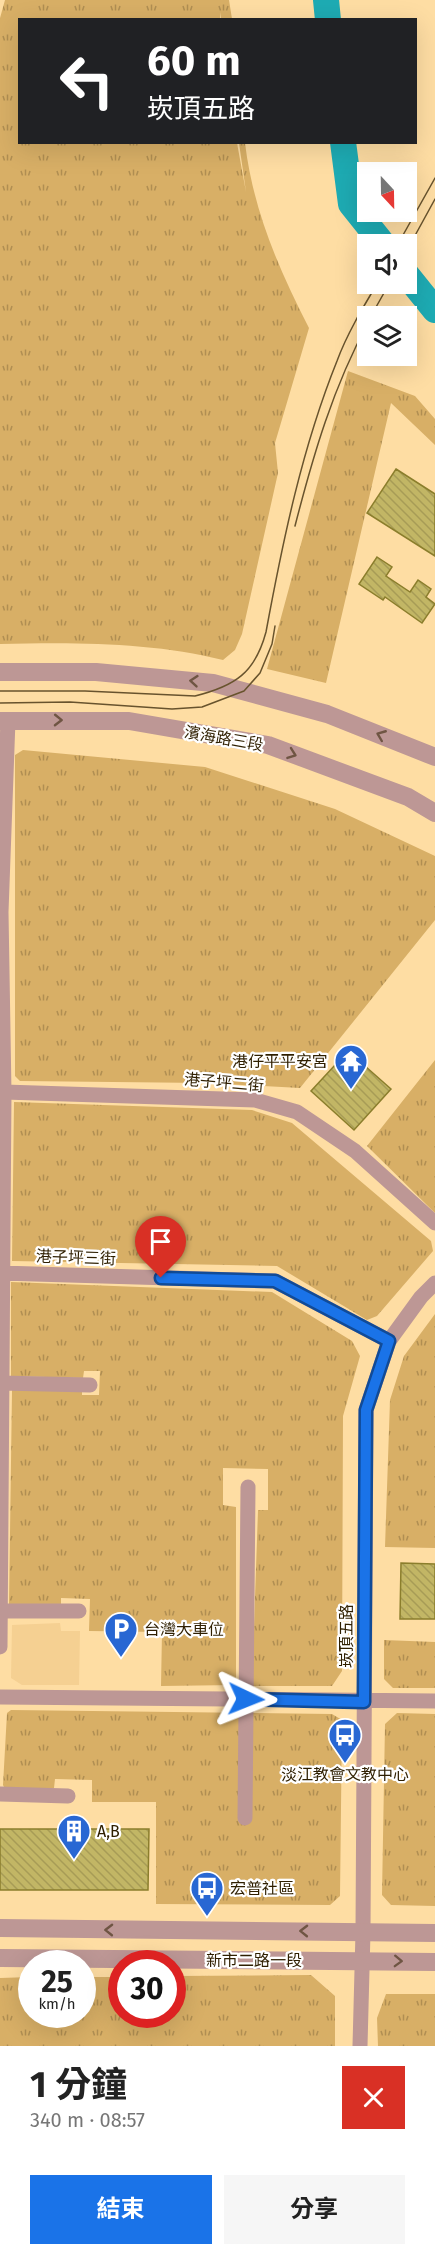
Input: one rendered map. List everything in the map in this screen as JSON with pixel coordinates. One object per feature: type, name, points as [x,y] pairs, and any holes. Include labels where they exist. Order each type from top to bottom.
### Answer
[{"type":"street","points":[[0,672],[96,672],[213,683],[327,714],[435,757]]},
{"type":"street","points":[[0,1647],[4,1092],[1,912],[4,720]]},
{"type":"street","name":"濱海路三段","points":[[4,720],[129,721],[268,746],[408,797],[435,813]]},
{"type":"street","name":"港子坪二街","points":[[4,1092],[255,1100],[297,1112],[355,1151],[435,1223]]},
{"type":"street","name":"港子坪三街","points":[[1,1273],[275,1281],[389,1341]]},
{"type":"street","name":"崁頂五路","points":[[360,2046],[363,1932],[366,1410],[389,1341],[421,1297],[435,1282]]},
{"type":"street","points":[[1,1383],[90,1385]]},
{"type":"street","points":[[245,1818],[248,1486]]},
{"type":"street","points":[[1,1611],[79,1611]]},
{"type":"street","points":[[0,1697],[435,1701]]},
{"type":"street","points":[[0,1794],[68,1796]]},
{"type":"street","name":"新市二路一段","points":[[0,1929],[435,1933]]},
{"type":"street","name":"新市二路一段","points":[[0,1958],[435,1962]]},
{"type":"shaded area","points":[[60,1623],[61,1631],[80,1631],[79,1685],[22,1685],[11,1678],[12,1625]]},
{"type":"green space","points":[[5,0],[229,0],[232,18],[221,18],[220,12],[220,18],[18,18],[18,144],[237,144],[246,192],[239,144],[245,144],[254,191],[268,238],[309,328],[275,443],[278,473],[242,634],[235,650],[223,660],[141,646],[84,643],[0,644],[0,18]]},
{"type":"green space","points":[[348,371],[415,396],[435,419],[435,445],[391,403],[326,683],[267,669]]},
{"type":"green space","points":[[23,750],[205,767],[335,809],[435,856],[435,920],[300,1088],[205,1083],[20,1081],[15,1076],[15,755]]},
{"type":"green space","points":[[435,1060],[435,1213],[367,1146]]},
{"type":"green space","points":[[14,1102],[252,1110],[292,1123],[431,1241],[433,1251],[377,1316],[367,1320],[277,1266],[12,1261]]},
{"type":"green space","points":[[11,1282],[272,1292],[352,1341],[360,1356],[343,1416],[342,1671],[332,1686],[252,1686],[258,1510],[268,1510],[268,1469],[223,1468],[223,1505],[236,1507],[236,1685],[161,1686],[162,1632],[89,1631],[90,1599],[61,1598],[61,1606],[9,1605],[12,1390],[82,1390],[82,1395],[99,1395],[100,1371],[84,1371],[83,1378],[11,1376]]},
{"type":"green space","points":[[435,1314],[435,1548],[385,1547],[390,1400],[404,1356]]},
{"type":"green space","points":[[384,1640],[435,1642],[435,1688],[393,1688],[384,1679]]},
{"type":"green space","points":[[11,1710],[332,1714],[342,1720],[340,1896],[330,1905],[156,1904],[156,1802],[92,1802],[92,1780],[55,1779],[54,1788],[5,1789],[3,1785],[7,1713]]},
{"type":"green space","points":[[397,1713],[435,1714],[435,1906],[391,1905],[382,1895],[385,1724]]},
{"type":"green space","points":[[311,1975],[335,1996],[335,2046],[0,2046],[0,1978],[18,1977],[18,2028],[96,2028],[96,1977],[108,1977],[108,2028],[186,2028],[186,1976]]},
{"type":"green space","points":[[386,1994],[435,1994],[435,2046],[378,2046],[377,2018]]},
{"type":"building","points":[[396,469],[435,494],[435,556],[367,513]]},
{"type":"building","points":[[377,557],[392,567],[386,576],[410,592],[418,580],[431,589],[426,597],[435,604],[422,623],[385,597],[383,600],[359,584]]},
{"type":"building","name":"港仔平平安宮","points":[[348,1051],[391,1089],[354,1130],[311,1091]]},
{"type":"building","points":[[401,1563],[435,1564],[435,1619],[400,1619]]},
{"type":"building","name":"A,B","points":[[0,1829],[149,1829],[148,1890],[0,1890]]},
{"type":"waterway","points":[[326,0],[328,18]]},
{"type":"waterway","points":[[343,144],[351,204],[375,234]]},
{"type":"waterway","points":[[417,288],[435,310]]},
{"type":"tram line","points":[[404,234],[435,178]]},
{"type":"tram line","points":[[416,234],[435,199]]},
{"type":"tram line","points":[[0,691],[85,691],[195,696],[221,688],[241,676],[249,668],[256,658],[266,632],[279,563],[314,427],[345,341],[371,294]]},
{"type":"tram line","points":[[377,306],[383,294]]},
{"type":"tram line","points":[[295,526],[325,422],[357,345]]},
{"type":"tram line","points":[[0,703],[70,702],[172,709],[202,707],[244,691],[260,673],[272,644],[275,626]]},
{"type":"place","name":"港仔平平安宮","points":[[351,1090]]},
{"type":"place","name":"台灣大車位","points":[[121,1658]]},
{"type":"place","name":"淡江教會文教中心","points":[[345,1764]]},
{"type":"place","name":"A,B","points":[[74,1860]]},
{"type":"place","name":"宏普社區","points":[[207,1917]]},
{"type":"route","points":[[161,1278],[275,1281],[389,1341],[366,1410],[364,1702],[246,1699]]}]
